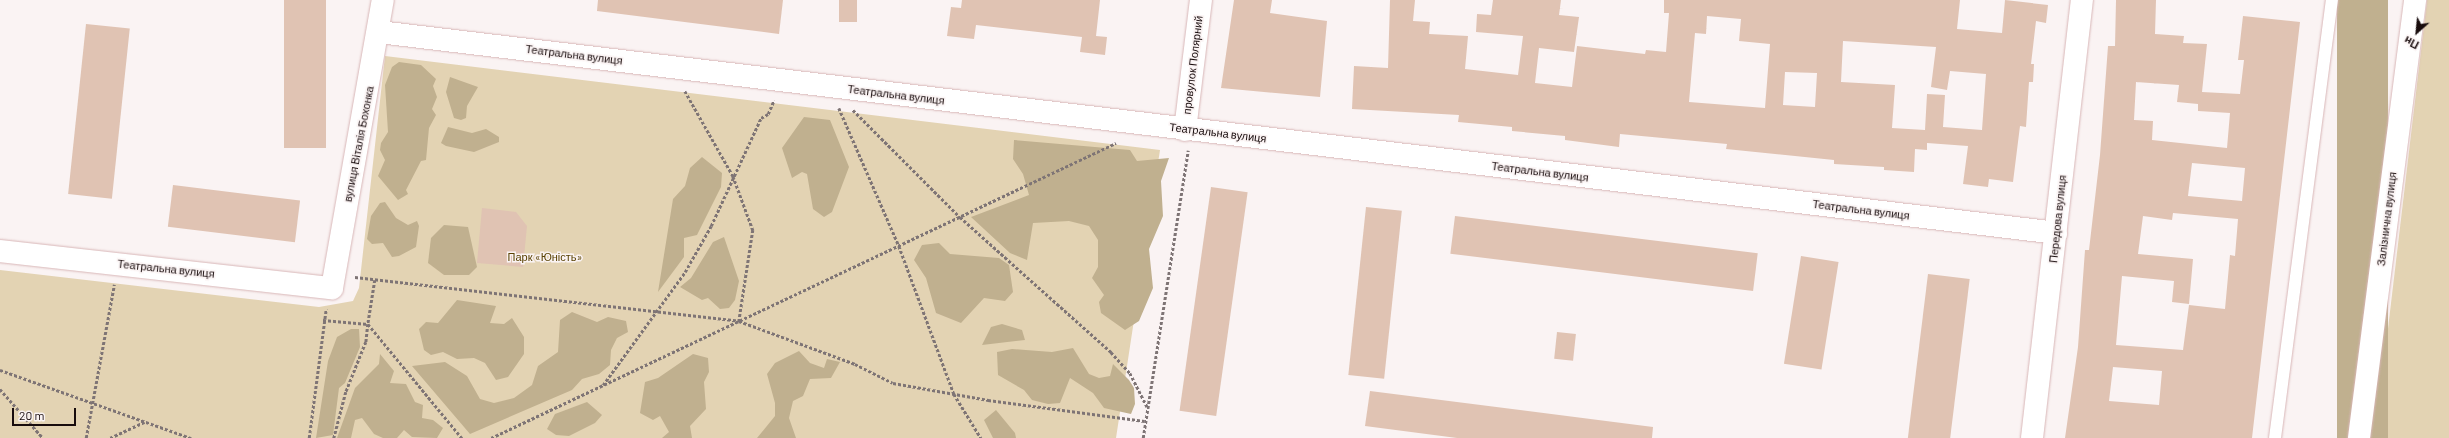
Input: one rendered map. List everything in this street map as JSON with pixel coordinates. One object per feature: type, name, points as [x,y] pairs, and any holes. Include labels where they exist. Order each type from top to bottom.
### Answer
[{"type":"street","name":"вулиця Віталія Бохонка","points":[[340,280],[383,0]]},
{"type":"street","name":"провулок Полярний","points":[[1187,139],[1201,0]]},
{"type":"street","name":"Передова вулиця","points":[[2032,438],[2082,0]]},
{"type":"street","name":"Залізнична вулиця","points":[[2359,438],[2416,0]]},
{"type":"street","name":"Театральна вулиця","points":[[379,32],[1138,124],[1187,139],[2056,233]]},
{"type":"street","name":"Театральна вулиця","points":[[0,251],[340,280]]},
{"type":"lane","points":[[2275,438],[2332,0]]},
{"type":"path","points":[[684,89],[733,176],[753,230],[739,321]]},
{"type":"path","points":[[602,386],[657,311],[711,226],[761,118],[768,114],[774,100]]},
{"type":"path","points":[[839,108],[899,246],[954,394],[981,438]]},
{"type":"path","points":[[853,110],[960,217],[1111,352],[1130,373],[1147,407]]},
{"type":"path","points":[[491,438],[1122,140],[1138,124]]},
{"type":"path","points":[[1143,438],[1187,139]]},
{"type":"path","points":[[309,438],[323,320],[340,280],[356,270]]},
{"type":"path","points":[[86,438],[115,280]]},
{"type":"path","points":[[340,280],[375,280],[739,321],[855,364],[893,383],[954,394],[1145,421]]},
{"type":"path","points":[[340,280],[354,285]]},
{"type":"path","points":[[334,438],[346,392],[366,342],[375,280]]},
{"type":"path","points":[[323,320],[368,324],[462,438]]},
{"type":"path","points":[[0,370],[191,438]]},
{"type":"path","points":[[0,389],[43,438]]},
{"type":"path","points":[[110,438],[145,422]]},
{"type":"green space","points":[[2427,0],[2449,0],[2449,438],[2375,438]]},
{"type":"green space","name":"Парк «Юність»","points":[[385,56],[1160,150],[1116,438],[0,438],[0,270],[319,307],[353,301],[359,288]]},
{"type":"shaded area","points":[[2337,0],[2388,0],[2388,438],[2337,438]]},
{"type":"shaded area","points":[[399,62],[421,65],[436,79],[433,86],[437,97],[432,109],[436,115],[429,128],[426,160],[421,161],[406,190],[408,194],[398,200],[378,176],[385,160],[380,150],[381,143],[388,132],[385,85],[392,67]]},
{"type":"shaded area","points":[[450,77],[478,87],[467,106],[466,118],[461,120],[454,118],[446,92]]},
{"type":"shaded area","points":[[804,117],[830,120],[849,167],[832,212],[824,217],[813,209],[807,174],[802,172],[792,178],[782,148]]},
{"type":"shaded area","points":[[448,127],[472,133],[486,129],[499,137],[499,142],[474,152],[446,146],[441,143]]},
{"type":"shaded area","points":[[1014,140],[1130,150],[1137,161],[1169,158],[1161,181],[1163,216],[1149,249],[1153,288],[1139,321],[1125,330],[1101,313],[1099,302],[1104,295],[1092,278],[1098,267],[1098,240],[1089,226],[1069,221],[1033,223],[1027,260],[1010,253],[971,217],[1029,195],[1023,174],[1013,159]]},
{"type":"shaded area","points":[[702,157],[722,173],[721,187],[697,235],[684,238],[684,257],[658,292],[673,199],[685,186],[690,168]]},
{"type":"shaded area","points":[[385,202],[396,218],[408,225],[417,221],[419,226],[416,247],[399,256],[392,257],[383,243],[372,244],[367,239],[371,216],[380,203]]},
{"type":"shaded area","points":[[444,225],[468,227],[477,267],[469,275],[444,275],[428,263],[431,238]]},
{"type":"shaded area","points":[[724,237],[739,281],[735,300],[729,308],[720,309],[708,298],[702,300],[680,287],[691,278],[713,242]]},
{"type":"shaded area","points":[[939,243],[950,254],[999,258],[1009,265],[1013,292],[1005,301],[984,298],[961,323],[936,313],[926,278],[914,260],[922,245]]},
{"type":"shaded area","points":[[457,300],[496,306],[490,323],[504,324],[512,318],[524,337],[524,354],[508,377],[496,380],[485,363],[474,358],[457,359],[443,352],[431,355],[424,350],[419,329],[426,322],[438,323]]},
{"type":"shaded area","points":[[572,312],[597,322],[608,317],[626,321],[628,332],[617,338],[611,350],[610,365],[599,374],[582,379],[572,390],[470,434],[412,366],[445,362],[467,376],[480,399],[494,403],[514,398],[532,385],[538,366],[558,352],[560,320]]},
{"type":"shaded area","points":[[1002,324],[1022,330],[1025,340],[982,345],[991,327]]},
{"type":"shaded area","points":[[351,329],[359,329],[360,347],[345,383],[339,388],[333,435],[316,438],[328,361],[337,337]]},
{"type":"shaded area","points":[[1073,348],[1089,374],[1099,378],[1110,376],[1113,364],[1129,380],[1134,388],[1135,404],[1131,414],[1104,408],[1093,393],[1070,378],[1060,403],[1048,404],[1032,400],[1024,390],[998,375],[997,352],[1012,349],[1052,352]]},
{"type":"shaded area","points":[[799,351],[810,363],[824,368],[827,359],[840,362],[831,378],[810,379],[803,396],[793,401],[789,418],[796,438],[757,438],[775,416],[775,403],[767,374],[775,363]]},
{"type":"shaded area","points":[[380,354],[394,371],[390,383],[406,384],[415,402],[423,405],[422,418],[433,420],[443,428],[437,438],[412,437],[404,430],[397,438],[383,438],[374,434],[362,418],[355,420],[351,438],[337,438],[355,388],[379,364]]},
{"type":"shaded area","points":[[693,354],[708,358],[709,372],[704,382],[706,409],[690,426],[692,438],[662,438],[669,432],[660,416],[653,420],[640,413],[645,382],[658,378]]},
{"type":"shaded area","points":[[587,402],[602,415],[595,423],[569,436],[556,435],[547,429],[555,414]]},
{"type":"shaded area","points":[[996,410],[1015,433],[1016,438],[993,438],[984,420]]},
{"type":"building","points":[[284,0],[326,0],[326,148],[284,148]]},
{"type":"building","points":[[598,0],[783,0],[779,34],[597,11]]},
{"type":"building","points":[[839,0],[857,0],[857,22],[839,22]]},
{"type":"building","points":[[962,0],[1100,0],[1096,36],[1107,37],[1105,55],[1080,52],[1082,37],[976,25],[974,39],[947,36],[951,7],[961,8]]},
{"type":"building","points":[[1234,0],[1272,0],[1270,13],[1327,21],[1320,97],[1221,88]]},
{"type":"building","points":[[1390,0],[1415,0],[1413,21],[1430,22],[1429,34],[1468,36],[1465,69],[1518,75],[1523,36],[1476,32],[1477,14],[1491,15],[1493,0],[1561,0],[1559,15],[1579,17],[1574,52],[1539,48],[1535,83],[1572,87],[1577,46],[1645,54],[1646,50],[1666,52],[1669,13],[1664,13],[1664,0],[1960,0],[1957,29],[2002,33],[2005,0],[2048,5],[2046,23],[2036,21],[2031,64],[2034,64],[2033,82],[2029,82],[2026,127],[2020,126],[2013,182],[1989,179],[1988,187],[1963,184],[1968,146],[1927,143],[1927,150],[1915,149],[1914,172],[1884,170],[1884,167],[1834,164],[1834,160],[1726,149],[1727,144],[1620,134],[1619,147],[1565,140],[1565,136],[1512,131],[1512,127],[1458,122],[1459,115],[1352,109],[1354,66],[1388,68]],"holes":[[[1707,16],[1741,19],[1739,41],[1770,44],[1765,108],[1689,102],[1695,33],[1706,34]],[[1843,41],[1936,47],[1931,87],[1947,90],[1950,71],[1986,74],[1982,130],[1943,127],[1945,95],[1927,94],[1925,130],[1892,128],[1895,85],[1841,82]],[[1785,72],[1817,73],[1815,107],[1783,105]]]},
{"type":"building","points":[[2116,0],[2156,0],[2155,34],[2184,36],[2183,43],[2207,44],[2202,92],[2240,94],[2244,60],[2238,60],[2243,16],[2300,22],[2252,438],[2065,438],[2078,347],[2085,250],[2089,250],[2100,155],[2108,46],[2115,46]],"holes":[[[2136,82],[2179,85],[2177,102],[2198,104],[2198,111],[2230,113],[2227,148],[2152,140],[2153,121],[2134,120]],[[2192,163],[2245,168],[2242,201],[2188,196]],[[2173,213],[2238,219],[2235,256],[2230,255],[2225,309],[2189,305],[2183,350],[2116,345],[2122,276],[2174,281],[2172,302],[2189,304],[2193,259],[2138,254],[2143,216],[2172,220]],[[2113,367],[2162,371],[2159,405],[2109,401]]]},
{"type":"building","points":[[86,24],[130,29],[112,199],[68,194]]},
{"type":"building","points":[[173,185],[300,201],[295,242],[168,227]]},
{"type":"building","points":[[1211,187],[1248,192],[1216,416],[1180,411]]},
{"type":"building","points":[[1366,207],[1402,211],[1384,379],[1348,375]]},
{"type":"building","points":[[482,208],[516,212],[527,226],[523,267],[477,263]]},
{"type":"building","points":[[1455,216],[1758,253],[1753,291],[1450,254]]},
{"type":"building","points":[[1801,256],[1839,262],[1821,370],[1784,364]]},
{"type":"building","points":[[1928,274],[1970,279],[1950,438],[1908,438]]},
{"type":"building","points":[[1557,332],[1576,334],[1573,361],[1554,359]]},
{"type":"building","points":[[1370,391],[1653,427],[1652,438],[1457,438],[1365,426]]}]
